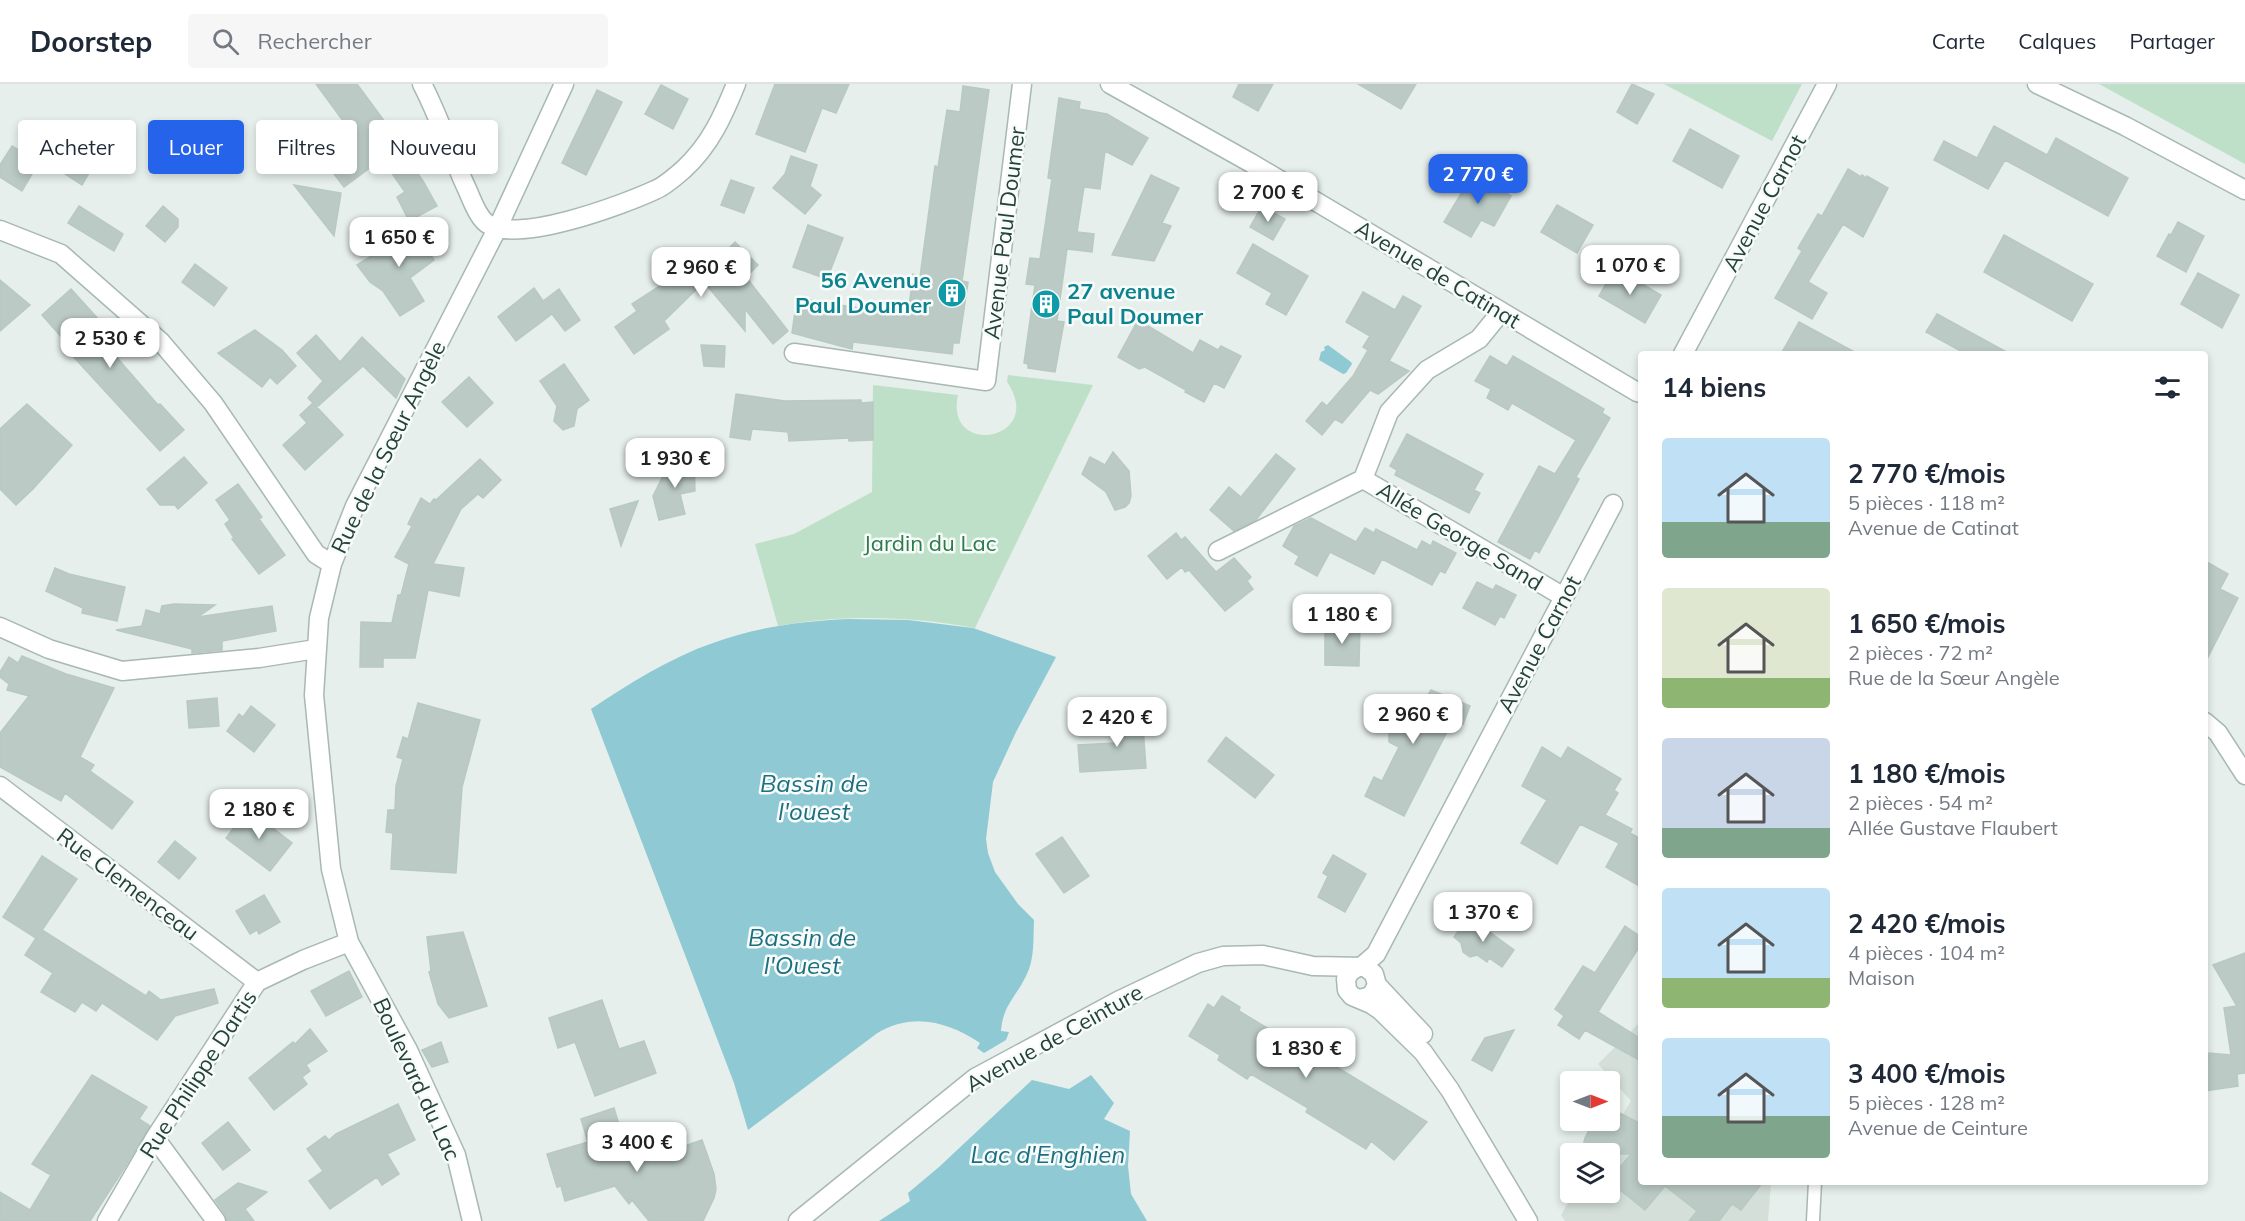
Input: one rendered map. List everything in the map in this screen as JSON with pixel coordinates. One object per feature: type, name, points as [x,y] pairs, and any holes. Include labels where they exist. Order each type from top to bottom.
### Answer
[{"type":"street","points":[[422,84],[432,102],[455,164],[477,212],[485,223],[497,229],[530,228],[592,215],[657,189],[684,169],[711,139],[736,84]]},
{"type":"street","name":"Rue de la Sœur Angèle","points":[[348,942],[331,869],[314,695],[319,618],[332,564],[356,506],[497,229],[564,84]]},
{"type":"street","name":"Avenue Paul Doumer","points":[[794,353],[986,381],[1022,84]]},
{"type":"street","name":"Avenue de Catinat","points":[[1110,84],[1251,163],[1638,392]]},
{"type":"street","name":"Avenue Carnot","points":[[1685,351],[1827,84]]},
{"type":"street","points":[[2037,84],[2125,126],[2245,190]]},
{"type":"street","points":[[0,230],[61,254],[161,342],[213,403],[316,554],[332,564]]},
{"type":"street","name":"Allée George Sand","points":[[1501,312],[1479,339],[1427,370],[1389,412],[1363,479],[1564,597]]},
{"type":"street","points":[[1218,551],[1363,479]]},
{"type":"street","name":"Avenue Carnot","points":[[1358,968],[1376,954],[1613,504]]},
{"type":"street","points":[[0,627],[49,649],[122,671],[259,658],[316,649]]},
{"type":"street","points":[[2208,725],[2218,733],[2245,775]]},
{"type":"street","name":"Rue Clemenceau","points":[[0,786],[256,982]]},
{"type":"street","name":"Rue Philippe Dartis","points":[[107,1221],[155,1138],[256,982],[348,942]]},
{"type":"street","name":"Boulevard du Lac","points":[[348,942],[408,1050],[456,1155],[472,1221]]},
{"type":"street","name":"Avenue Carnot","points":[[1377,984],[1378,956],[1382,943]]},
{"type":"street","name":"Avenue de Ceinture","points":[[798,1221],[975,1078],[1157,982],[1198,963],[1230,956],[1263,955],[1313,966],[1358,968]]},
{"type":"street","name":"Avenue de Ceinture","points":[[1313,966],[1328,973],[1354,996],[1380,1010],[1423,1052],[1450,1090],[1528,1221]]},
{"type":"street","points":[[1377,984],[1371,996],[1354,996],[1346,987],[1346,979],[1350,972],[1358,968],[1371,971],[1377,984],[1428,1040],[1445,1064],[1540,1221]]},
{"type":"street","points":[[155,1138],[216,1221]]},
{"type":"lane","points":[[1813,1221],[1815,1185]]},
{"type":"shaded area","points":[[1638,1024],[1638,1185],[1771,1185],[1768,1221],[1565,1221],[1561,1215],[1568,1203],[1620,1203],[1620,1143],[1605,1143],[1613,1131],[1620,1131],[1620,1119],[1631,1101],[1620,1089],[1620,1071],[1604,1071],[1598,1064]]},
{"type":"green space","points":[[1664,84],[1802,84],[1772,141]]},
{"type":"green space","points":[[2099,84],[2245,84],[2245,164]]},
{"type":"green space","name":"Jardin du Lac","points":[[1008,375],[1093,385],[975,628],[926,621],[876,618],[826,620],[778,626],[755,544],[794,534],[872,492],[873,385],[958,395],[958,415],[965,428],[978,434],[992,434],[1005,428],[1014,418],[1016,402],[1007,382]]},
{"type":"water","points":[[1328,345],[1351,362],[1346,373],[1343,374],[1319,360],[1321,352],[1325,350],[1324,347]]},
{"type":"water","name":"Bassin de l'Ouest","points":[[849,619],[908,620],[973,628],[1056,657],[1016,732],[993,782],[986,839],[995,872],[1018,904],[1034,920],[1031,963],[1004,1014],[1001,1031],[1009,1032],[1006,1040],[984,1053],[977,1048],[980,1043],[955,1029],[942,1025],[916,1021],[889,1027],[876,1034],[748,1130],[734,1083],[591,709],[665,664],[729,637],[780,626]]},
{"type":"water","name":"Lac d'Enghien","points":[[1091,1075],[1114,1103],[1104,1119],[1130,1131],[1128,1166],[1131,1194],[1147,1221],[879,1221],[910,1201],[908,1193],[1032,1080],[1069,1089]]},
{"type":"building","points":[[316,84],[357,84],[384,120],[369,120],[369,169],[344,187],[334,174],[357,174],[357,120],[342,120]]},
{"type":"building","points":[[775,84],[849,84],[836,113],[822,108],[805,152],[756,134]]},
{"type":"building","points":[[1239,84],[1273,84],[1258,111],[1233,97]]},
{"type":"building","points":[[1358,84],[1416,84],[1401,109]]},
{"type":"building","points":[[1632,84],[1654,94],[1637,124],[1617,112]]},
{"type":"building","points":[[661,85],[688,99],[673,129],[645,114]]},
{"type":"building","points":[[963,86],[989,90],[962,281],[968,282],[959,343],[953,343],[952,354],[853,342],[852,349],[792,333],[795,312],[800,313],[804,299],[908,316],[913,274],[920,277],[935,166],[938,167],[947,110],[960,112]]},
{"type":"building","points":[[597,90],[622,102],[586,175],[562,163]]},
{"type":"building","points":[[1059,98],[1080,102],[1079,109],[1107,114],[1148,138],[1132,165],[1105,151],[1100,189],[1084,187],[1077,232],[1094,234],[1092,252],[1067,249],[1057,321],[1064,322],[1055,372],[1028,368],[1028,364],[1024,363],[1035,285],[1026,284],[1030,258],[1040,259],[1052,179],[1048,178]]},
{"type":"building","points":[[1994,126],[2047,155],[2056,138],[2128,178],[2108,216],[2005,160],[1988,189],[1934,160],[1944,141],[1977,158]]},
{"type":"building","points":[[1690,129],[1739,156],[1722,188],[1673,161]]},
{"type":"building","points":[[12,146],[18,150],[18,174],[32,174],[22,191],[0,177],[0,165]]},
{"type":"building","points":[[791,156],[817,165],[810,186],[821,195],[805,214],[773,188],[785,174]]},
{"type":"building","points":[[1848,169],[1861,177],[1862,175],[1866,178],[1867,176],[1888,188],[1863,237],[1843,224],[1808,282],[1827,293],[1812,319],[1775,298],[1802,251],[1798,248],[1818,214],[1822,216]]},
{"type":"building","points":[[1474,172],[1500,186],[1499,188],[1511,196],[1494,226],[1481,220],[1471,237],[1444,222]]},
{"type":"building","points":[[65,174],[88,174],[82,185]]},
{"type":"building","points":[[392,174],[418,174],[437,206],[409,221],[397,197],[405,192]]},
{"type":"building","points":[[1151,175],[1179,188],[1162,223],[1171,226],[1154,261],[1112,255]]},
{"type":"building","points":[[731,180],[754,188],[744,213],[721,205]]},
{"type":"building","points":[[294,185],[341,193],[334,236]]},
{"type":"building","points":[[1557,205],[1593,225],[1577,253],[1541,232]]},
{"type":"building","points":[[79,206],[123,234],[114,251],[68,223]]},
{"type":"building","points":[[163,206],[178,219],[178,227],[165,242],[146,226]]},
{"type":"building","points":[[1262,206],[1285,219],[1273,240],[1250,227]]},
{"type":"building","points":[[408,220],[434,260],[410,278],[424,301],[400,316],[383,291],[370,282],[357,265],[392,243],[386,234]]},
{"type":"building","points":[[2178,222],[2204,236],[2186,272],[2157,256]]},
{"type":"building","points":[[808,225],[843,238],[827,279],[793,267]]},
{"type":"building","points":[[2004,235],[2093,284],[2072,321],[1984,272]]},
{"type":"building","points":[[735,242],[758,265],[746,277],[788,331],[773,344],[745,309],[745,331],[704,282],[664,321],[669,329],[634,354],[615,327],[637,311],[632,304],[663,284],[657,278],[681,254],[703,275]]},
{"type":"building","points":[[1253,244],[1308,276],[1286,315],[1266,304],[1272,293],[1237,273]]},
{"type":"building","points":[[195,264],[227,288],[214,306],[182,282]]},
{"type":"building","points":[[1615,268],[1661,295],[1645,323],[1599,296]]},
{"type":"building","points":[[2198,273],[2239,295],[2222,328],[2181,304]]},
{"type":"building","points":[[0,280],[30,305],[0,331]]},
{"type":"building","points":[[534,288],[543,301],[559,289],[580,320],[565,331],[552,314],[516,341],[498,317]]},
{"type":"building","points":[[71,289],[109,331],[100,338],[158,405],[160,404],[184,430],[160,451],[70,353],[73,350],[42,315]]},
{"type":"building","points":[[1363,292],[1395,310],[1403,296],[1421,306],[1389,361],[1409,371],[1378,394],[1370,390],[1342,423],[1335,419],[1322,435],[1306,421],[1322,402],[1327,406],[1353,376],[1368,350],[1363,347],[1370,336],[1346,322]]},
{"type":"building","points":[[1937,314],[2005,351],[1961,351],[1926,332]]},
{"type":"building","points":[[1138,320],[1193,353],[1200,340],[1218,350],[1221,346],[1241,356],[1224,388],[1214,383],[1204,402],[1145,367],[1139,369],[1118,357]]},
{"type":"building","points":[[1799,322],[1852,351],[1783,351]]},
{"type":"building","points":[[255,330],[282,350],[296,366],[277,384],[270,377],[262,387],[218,353]]},
{"type":"building","points":[[316,335],[340,362],[362,337],[405,379],[396,398],[363,366],[317,407],[314,404],[343,435],[305,470],[283,445],[307,423],[300,415],[313,403],[308,398],[323,381],[297,353]]},
{"type":"building","points":[[701,345],[725,346],[724,367],[704,366]]},
{"type":"building","points":[[1490,356],[1507,366],[1513,356],[1604,409],[1602,413],[1610,418],[1576,477],[1579,479],[1539,553],[1535,550],[1530,559],[1498,542],[1539,466],[1555,474],[1576,440],[1512,403],[1508,410],[1487,398],[1491,389],[1475,381]]},
{"type":"building","points":[[564,364],[589,400],[577,409],[574,426],[563,430],[554,421],[557,406],[540,381]]},
{"type":"building","points":[[469,377],[493,403],[467,427],[442,402]]},
{"type":"building","points":[[736,394],[785,401],[861,400],[861,403],[873,402],[873,440],[849,441],[849,438],[789,441],[788,432],[752,429],[750,440],[730,437]]},
{"type":"building","points":[[27,404],[72,445],[16,505],[0,489],[0,429]]},
{"type":"building","points":[[1407,434],[1483,474],[1474,490],[1480,493],[1469,513],[1395,475],[1397,470],[1390,466]]},
{"type":"building","points":[[1113,452],[1129,471],[1131,496],[1125,507],[1115,510],[1106,492],[1082,474],[1090,457],[1105,465]]},
{"type":"building","points":[[1276,454],[1295,469],[1256,520],[1234,531],[1210,510],[1229,487],[1241,497]]},
{"type":"building","points":[[184,457],[207,483],[178,509],[175,505],[160,505],[147,489]]},
{"type":"building","points":[[694,457],[695,491],[680,494],[685,514],[659,520],[653,496],[669,464]]},
{"type":"building","points":[[480,459],[501,480],[483,498],[478,494],[461,509],[433,564],[464,568],[459,596],[428,590],[415,658],[383,658],[383,667],[360,667],[361,622],[392,623],[398,595],[401,595],[409,564],[395,557],[412,526],[408,524],[421,498],[430,504]]},
{"type":"building","points":[[238,484],[262,517],[259,519],[285,555],[259,574],[232,539],[234,538],[225,524],[230,520],[216,500]]},
{"type":"building","points":[[638,501],[621,546],[610,509]]},
{"type":"building","points":[[1311,518],[1356,542],[1365,528],[1374,533],[1376,529],[1417,550],[1422,541],[1431,546],[1433,541],[1456,553],[1445,573],[1440,571],[1432,585],[1382,559],[1374,574],[1330,552],[1317,576],[1295,564],[1299,556],[1283,546],[1294,526]]},
{"type":"building","points":[[1176,533],[1181,540],[1185,537],[1216,572],[1234,558],[1251,577],[1247,581],[1253,589],[1225,611],[1189,570],[1185,572],[1182,567],[1167,579],[1148,556]]},
{"type":"building","points":[[2208,563],[2228,574],[2220,589],[2238,598],[2208,657]]},
{"type":"building","points":[[55,568],[69,574],[125,587],[117,621],[82,613],[83,608],[46,591]]},
{"type":"building","points":[[1477,582],[1493,590],[1496,585],[1516,595],[1504,618],[1500,616],[1495,625],[1463,608]]},
{"type":"building","points":[[215,605],[198,617],[272,606],[276,631],[222,641],[222,650],[192,653],[192,649],[116,630],[142,626],[146,610],[160,614],[162,606]]},
{"type":"building","points":[[1325,624],[1360,624],[1359,666],[1325,665]]},
{"type":"building","points":[[22,656],[66,674],[114,688],[80,757],[94,765],[90,771],[133,802],[112,829],[65,793],[61,801],[0,767],[0,733],[29,696],[7,690],[9,684],[0,677],[0,672],[9,657],[18,663]]},
{"type":"building","points":[[1431,690],[1470,706],[1463,724],[1453,720],[1404,816],[1365,796],[1374,777],[1382,781],[1399,747],[1389,742],[1389,727],[1382,727],[1382,708],[1391,708],[1391,696],[1426,698]]},
{"type":"building","points":[[217,698],[219,726],[189,728],[187,701]]},
{"type":"building","points":[[418,703],[480,720],[462,787],[456,873],[391,869],[393,833],[386,832],[388,810],[395,810],[396,786],[403,759],[397,757],[403,737],[408,739]]},
{"type":"building","points":[[251,706],[275,725],[254,752],[227,731],[239,714],[243,717]]},
{"type":"building","points":[[1142,713],[1146,768],[1080,772],[1078,745],[1115,743],[1113,715]]},
{"type":"building","points":[[1226,737],[1274,775],[1255,798],[1208,761]]},
{"type":"building","points":[[1542,747],[1561,759],[1568,747],[1621,779],[1614,790],[1618,793],[1605,815],[1632,829],[1630,833],[1638,837],[1638,885],[1606,867],[1619,843],[1580,824],[1557,864],[1521,843],[1547,800],[1522,786]]},
{"type":"building","points":[[248,809],[292,843],[270,871],[226,838]]},
{"type":"building","points":[[1062,837],[1089,876],[1064,893],[1036,854]]},
{"type":"building","points":[[175,841],[196,858],[179,879],[158,862]]},
{"type":"building","points":[[1333,855],[1366,874],[1345,912],[1318,897],[1328,876],[1323,873]]},
{"type":"building","points":[[42,856],[77,879],[42,930],[146,996],[149,991],[161,1000],[214,989],[218,1003],[175,1016],[157,1040],[102,1003],[96,1011],[82,1002],[75,1012],[41,992],[53,973],[25,955],[36,938],[3,917]]},
{"type":"building","points":[[264,895],[280,922],[259,934],[257,930],[250,934],[236,911]]},
{"type":"building","points":[[1469,917],[1514,950],[1502,967],[1489,958],[1487,962],[1477,955],[1470,957],[1463,952],[1461,943],[1454,937]]},
{"type":"building","points":[[1625,926],[1638,935],[1638,949],[1598,1012],[1638,1037],[1638,1059],[1585,1030],[1579,1039],[1558,1025],[1564,1016],[1555,1009],[1583,966],[1595,973]]},
{"type":"building","points":[[463,932],[487,1006],[449,1018],[438,1004],[429,972],[431,971],[427,937]]},
{"type":"building","points":[[2245,953],[2245,1073],[2237,1074],[2238,1086],[2208,1091],[2209,1053],[2231,1055],[2224,1008],[2237,1006],[2213,965]]},
{"type":"building","points":[[349,971],[362,997],[326,1016],[311,991]]},
{"type":"building","points":[[1222,996],[1240,1007],[1239,1011],[1282,1037],[1284,1035],[1427,1122],[1394,1160],[1371,1141],[1366,1149],[1306,1112],[1308,1108],[1251,1074],[1247,1079],[1218,1060],[1220,1055],[1189,1036],[1208,1004],[1214,1008]]},
{"type":"building","points":[[602,1000],[619,1049],[644,1041],[656,1073],[595,1096],[575,1042],[558,1048],[549,1018]]},
{"type":"building","points":[[310,1029],[327,1051],[306,1065],[310,1071],[302,1077],[307,1084],[274,1110],[249,1078],[293,1042],[295,1044]]},
{"type":"building","points":[[1514,1030],[1492,1071],[1472,1060],[1485,1038]]},
{"type":"building","points":[[441,1042],[448,1062],[432,1067],[422,1050]]},
{"type":"building","points":[[92,1075],[147,1107],[139,1119],[150,1126],[123,1170],[90,1221],[0,1221],[0,1192],[30,1210],[51,1175],[32,1164]]},
{"type":"building","points":[[398,1104],[415,1140],[387,1154],[399,1174],[382,1185],[377,1177],[330,1209],[309,1181],[323,1171],[307,1149],[325,1136],[329,1140],[336,1134]]},
{"type":"building","points":[[614,1108],[630,1161],[640,1158],[641,1161],[702,1140],[714,1174],[716,1189],[703,1221],[649,1221],[632,1200],[629,1204],[615,1186],[565,1201],[561,1186],[557,1187],[547,1154],[588,1142],[581,1119]]},
{"type":"building","points":[[1620,1113],[1638,1122],[1638,1185],[1761,1185],[1741,1210],[1732,1204],[1719,1221],[1689,1221],[1697,1211],[1665,1186],[1645,1210],[1620,1190],[1620,1167],[1631,1154],[1620,1154],[1620,1143],[1584,1143],[1588,1131],[1620,1131]]},
{"type":"building","points":[[228,1122],[250,1150],[223,1170],[202,1143]]},
{"type":"building","points":[[238,1183],[267,1192],[245,1209],[254,1221],[227,1221],[215,1200]]},
{"type":"place","name":"56 Avenue Paul Doumer","points":[[952,293]]},
{"type":"place","name":"27 avenue Paul Doumer","points":[[1046,304]]},
{"type":"water label","name":"Bassin de l'ouest","points":[[814,798]]}]
